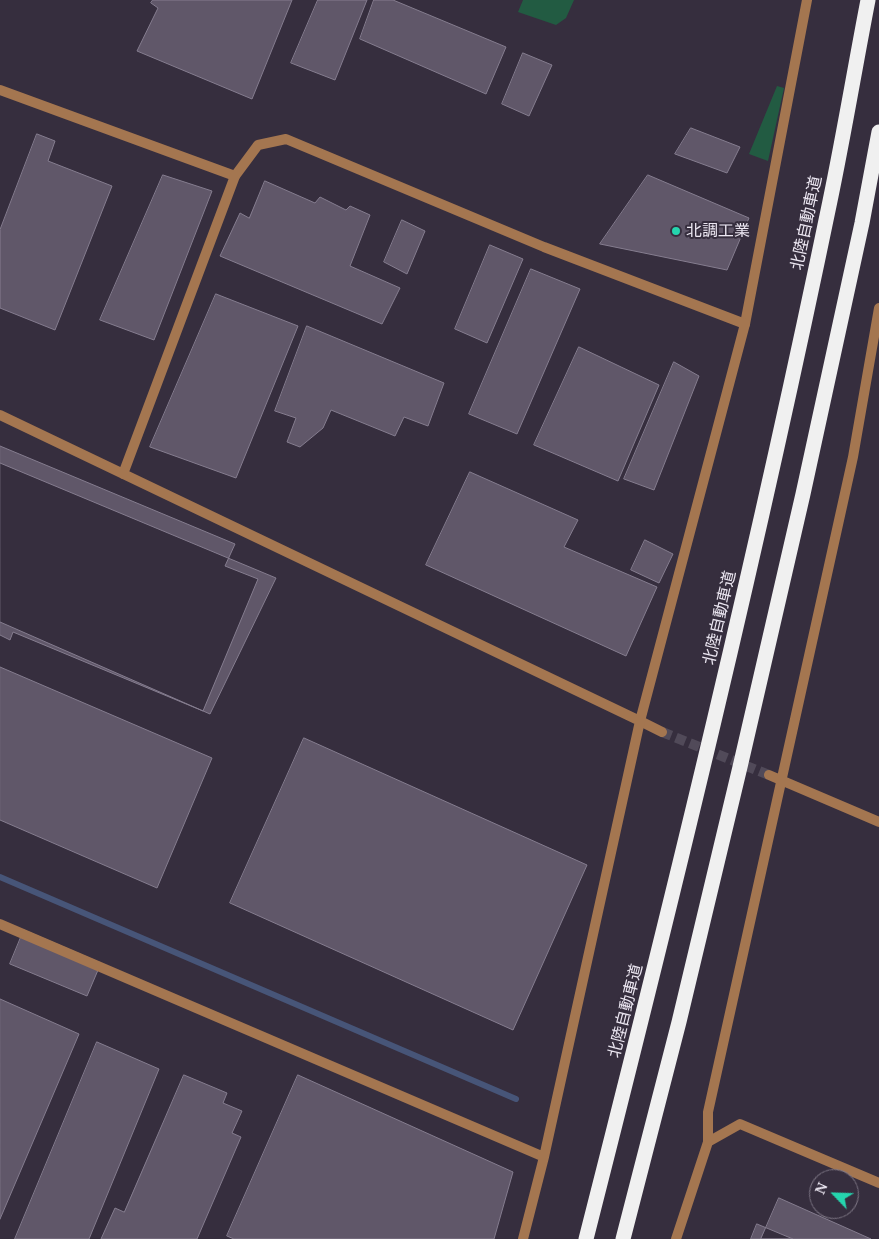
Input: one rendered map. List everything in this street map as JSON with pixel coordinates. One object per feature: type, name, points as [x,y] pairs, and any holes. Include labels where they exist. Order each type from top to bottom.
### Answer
[{"type":"highway","name":"北陸自動車道","points":[[586,1239],[690,825],[743,595],[830,200],[868,0]]},
{"type":"highway","points":[[623,1239],[679,1022],[745,748],[862,223],[879,132]]},
{"type":"street","points":[[523,1239],[544,1157],[640,721],[745,324],[807,0]]},
{"type":"street","points":[[0,90],[235,176]]},
{"type":"street","points":[[123,474],[235,176],[258,144],[286,139],[544,247],[745,324]]},
{"type":"street","points":[[676,1239],[708,1142],[708,1112],[853,457],[879,308]]},
{"type":"street","points":[[0,416],[662,732]]},
{"type":"street","points":[[769,775],[879,822]]},
{"type":"street","points":[[0,924],[544,1157]]},
{"type":"street","points":[[708,1142],[740,1124],[879,1183]]},
{"type":"green space","points":[[523,0],[574,0],[566,18],[556,25],[518,12]]},
{"type":"green space","points":[[777,86],[784,88],[768,161],[749,154]]},
{"type":"building","points":[[153,0],[292,0],[252,99],[137,51],[158,8],[151,3]]},
{"type":"building","points":[[318,0],[367,0],[335,80],[291,63]]},
{"type":"building","points":[[374,0],[393,0],[506,47],[486,94],[360,39]]},
{"type":"building","points":[[523,53],[552,65],[529,116],[502,104]]},
{"type":"building","points":[[691,128],[740,147],[727,173],[675,154]]},
{"type":"building","points":[[37,134],[55,141],[48,161],[112,186],[55,330],[0,308],[0,230]]},
{"type":"building","points":[[163,175],[212,191],[154,340],[100,320]]},
{"type":"building","name":"北調工業","points":[[648,175],[749,218],[727,270],[600,244]]},
{"type":"building","points":[[265,181],[315,203],[320,197],[346,210],[350,206],[370,215],[350,266],[400,288],[382,324],[220,256],[240,213],[249,218]]},
{"type":"building","points":[[402,220],[425,231],[407,274],[384,262]]},
{"type":"building","points":[[490,245],[523,259],[487,343],[455,329]]},
{"type":"building","points":[[531,269],[580,289],[517,434],[469,414]]},
{"type":"building","points":[[216,294],[298,326],[236,478],[150,447]]},
{"type":"building","points":[[307,326],[444,383],[428,426],[404,417],[395,436],[331,410],[323,428],[300,447],[287,442],[296,418],[275,411]]},
{"type":"building","points":[[579,347],[659,385],[618,481],[534,445]]},
{"type":"building","points":[[674,362],[699,376],[654,490],[624,479]]},
{"type":"building","points":[[0,446],[235,544],[225,566],[258,579],[203,711],[13,632],[10,640],[0,635]]},
{"type":"building","points":[[0,463],[276,578],[210,714],[0,622]]},
{"type":"building","points":[[470,472],[578,520],[564,547],[657,587],[626,656],[426,565]]},
{"type":"building","points":[[645,540],[673,554],[659,583],[631,570]]},
{"type":"building","points":[[0,667],[212,758],[157,888],[0,820]]},
{"type":"building","points":[[304,738],[587,865],[513,1030],[230,903]]},
{"type":"building","points":[[24,930],[101,963],[87,996],[10,964]]},
{"type":"building","points":[[0,999],[79,1034],[0,1219]]},
{"type":"building","points":[[97,1042],[159,1069],[89,1239],[15,1239]]},
{"type":"building","points":[[184,1075],[227,1093],[223,1103],[242,1111],[232,1133],[241,1137],[197,1239],[101,1239],[115,1208],[124,1212]]},
{"type":"building","points":[[298,1075],[513,1172],[494,1239],[234,1239],[227,1236]]},
{"type":"building","points":[[779,1198],[809,1211],[809,1219],[826,1219],[871,1239],[761,1239]]},
{"type":"building","points":[[757,1224],[793,1239],[751,1239]]},
{"type":"waterway","points":[[0,877],[516,1099]]},
{"type":"tunnel","points":[[662,732],[769,775]]},
{"type":"place","name":"北調工業","points":[[676,231]]}]
